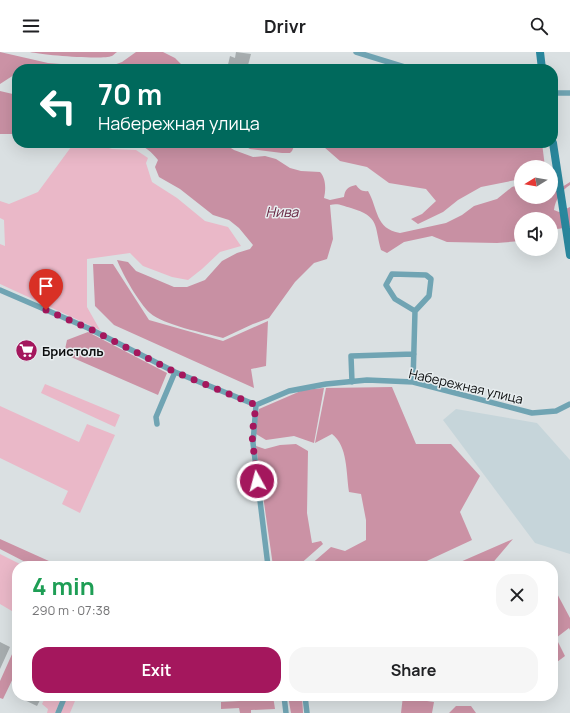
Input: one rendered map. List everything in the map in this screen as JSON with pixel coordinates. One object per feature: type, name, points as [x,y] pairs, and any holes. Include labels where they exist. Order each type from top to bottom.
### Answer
[{"type":"main road","points":[[540,52],[541,64]]},
{"type":"main road","points":[[554,148],[570,255]]},
{"type":"street","points":[[356,52],[395,64]]},
{"type":"street","points":[[558,93],[570,93]]},
{"type":"street","points":[[413,382],[415,311],[429,296],[431,279],[426,275],[392,274],[386,285],[395,298],[415,311]]},
{"type":"street","points":[[0,290],[88,328],[175,372],[256,405],[252,435],[267,561]]},
{"type":"street","points":[[352,382],[351,356],[414,354]]},
{"type":"street","points":[[157,424],[156,418],[175,372]]},
{"type":"street","name":"Набережная улица","points":[[256,405],[289,391],[326,384],[367,380],[413,382],[532,413],[556,411],[570,404]]},
{"type":"street","points":[[58,713],[63,701]]},
{"type":"street","points":[[285,701],[286,713]]},
{"type":"street","points":[[306,701],[307,713]]},
{"type":"shaded area","points":[[0,52],[48,63],[61,64],[12,64],[12,76],[0,84]]},
{"type":"shaded area","points":[[30,52],[117,52],[112,56],[106,57],[85,57],[59,56]]},
{"type":"shaded area","points":[[136,52],[163,52],[175,58],[181,64],[116,64]]},
{"type":"shaded area","points":[[70,148],[136,150],[148,158],[146,163],[152,182],[177,198],[205,221],[228,227],[241,246],[220,252],[188,280],[172,277],[143,266],[130,253],[87,259],[87,307],[100,330],[0,284],[0,244],[5,246],[4,220],[0,218],[0,201],[9,204],[38,192]]},
{"type":"shaded area","points":[[248,148],[293,148],[290,153]]},
{"type":"shaded area","points":[[325,148],[543,148],[544,160],[514,160],[514,180],[481,187],[458,200],[443,212],[418,224],[411,219],[422,214],[436,201],[426,189],[389,183],[367,167],[340,161]]},
{"type":"shaded area","points":[[93,264],[113,264],[149,320],[223,341],[268,321],[266,366],[251,369],[254,388],[114,325],[95,306]]},
{"type":"shaded area","points":[[88,332],[167,373],[158,395],[64,354],[67,340]]},
{"type":"shaded area","points":[[45,384],[120,415],[115,427],[41,393]]},
{"type":"shaded area","points":[[392,387],[416,444],[451,444],[480,476],[460,512],[472,540],[427,561],[315,561],[331,547],[345,551],[366,540],[366,520],[361,494],[349,492],[344,453],[341,445],[332,434],[315,443],[326,388]]},
{"type":"shaded area","points":[[324,388],[314,443],[294,436],[266,440],[256,434],[255,430],[259,409],[303,390]]},
{"type":"shaded area","points":[[0,406],[79,442],[87,424],[115,435],[80,513],[62,504],[68,491],[0,458]]},
{"type":"shaded area","points":[[456,409],[537,423],[570,460],[570,554],[535,543],[443,420]]},
{"type":"shaded area","points":[[296,444],[308,451],[307,513],[312,543],[321,541],[323,544],[304,561],[272,561],[256,446],[265,449],[280,445]]},
{"type":"shaded area","points":[[0,539],[49,561],[23,561],[0,549]]},
{"type":"shaded area","points":[[513,539],[494,561],[462,561]]},
{"type":"shaded area","points":[[0,554],[14,561],[12,561],[12,611],[0,604]]},
{"type":"shaded area","points":[[558,595],[570,618],[570,630],[569,628],[558,636]]},
{"type":"shaded area","points":[[558,642],[565,656],[558,661]]},
{"type":"shaded area","points":[[12,654],[12,680],[3,699],[0,698],[0,681]]},
{"type":"shaded area","points":[[44,701],[60,701],[55,713],[47,713],[48,709],[42,704]]},
{"type":"shaded area","points":[[66,701],[75,701],[70,713],[60,713]]},
{"type":"shaded area","points":[[274,701],[275,709],[251,710],[251,713],[240,713],[239,708],[221,709],[221,702]]},
{"type":"shaded area","points":[[289,701],[302,701],[303,713],[291,713]]},
{"type":"shaded area","points":[[402,701],[434,702],[432,713],[401,713]]},
{"type":"shaded area","points":[[456,706],[471,706],[476,713],[449,713]]},
{"type":"water","points":[[0,91],[12,94],[12,134],[0,134]]},
{"type":"water","name":"Нива","points":[[146,148],[231,148],[253,157],[265,156],[276,159],[290,168],[301,171],[320,172],[325,184],[324,198],[330,200],[344,197],[347,189],[356,185],[361,190],[368,191],[378,217],[386,227],[392,231],[400,233],[446,223],[462,215],[474,206],[497,199],[514,186],[514,204],[556,204],[554,210],[559,212],[570,207],[570,227],[558,229],[558,212],[514,212],[514,242],[497,243],[447,242],[432,236],[404,242],[387,253],[381,250],[374,223],[367,215],[360,211],[340,205],[330,205],[333,239],[327,259],[314,263],[295,282],[269,318],[223,338],[174,325],[150,313],[141,303],[117,260],[128,262],[136,271],[174,287],[187,287],[205,280],[222,261],[237,253],[250,249],[253,245],[239,228],[229,220],[213,215],[180,189],[159,177],[155,167],[158,160]]},
{"type":"water","name":"Нива","points":[[570,182],[570,185],[558,198],[558,190]]},
{"type":"building","points":[[236,52],[251,54],[248,64],[228,64],[230,56],[235,58]]},
{"type":"building","points":[[0,642],[10,647],[0,669]]},
{"type":"building","points":[[26,701],[40,701],[37,706]]},
{"type":"place","name":"Бристоль","points":[[26,351]]},
{"type":"route","points":[[46,310],[88,328],[175,372],[256,405],[252,435],[257,481]]}]
